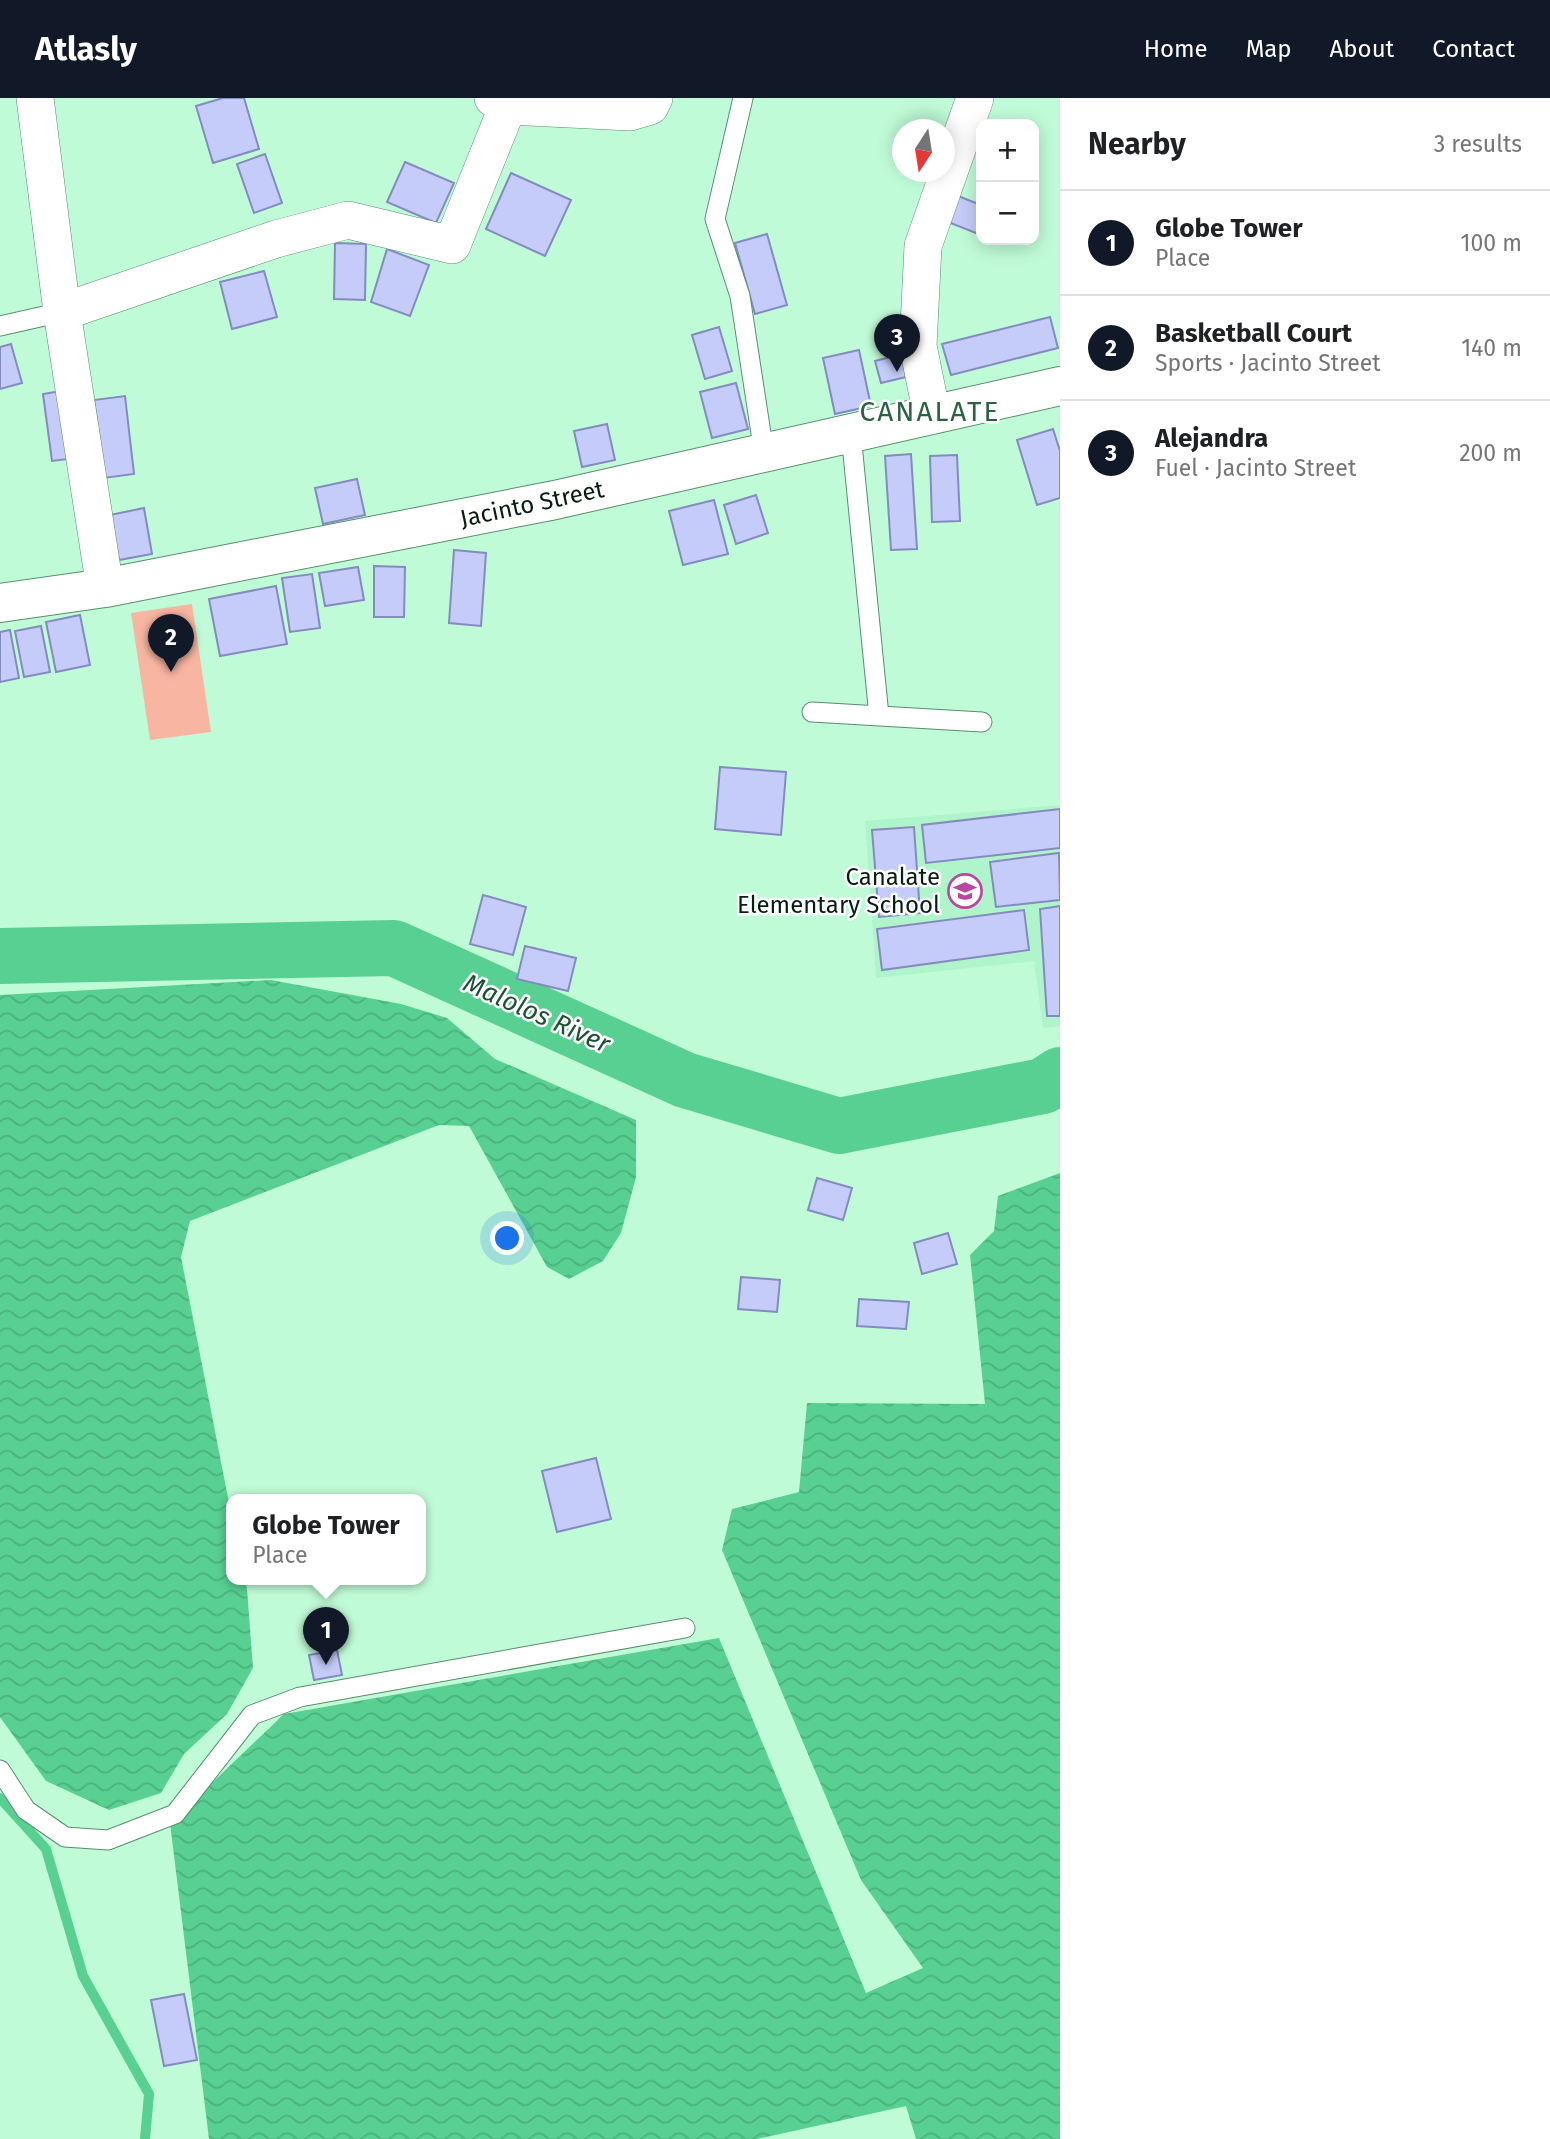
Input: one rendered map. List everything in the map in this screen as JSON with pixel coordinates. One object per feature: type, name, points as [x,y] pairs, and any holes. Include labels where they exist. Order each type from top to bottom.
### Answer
[{"type":"main road","name":"Jacinto Street","points":[[0,603],[105,588],[555,500],[1060,386]]},
{"type":"street","points":[[62,312],[276,239],[348,219],[452,245],[504,101],[630,112],[650,106],[654,98]]},
{"type":"street","points":[[932,415],[918,346],[923,246],[975,98]]},
{"type":"street","points":[[45,101],[62,312],[105,588]]},
{"type":"lane","points":[[743,98],[715,219],[740,296],[764,453]]},
{"type":"lane","points":[[0,326],[62,312]]},
{"type":"lane","points":[[851,434],[879,716]]},
{"type":"lane","points":[[811,712],[982,722]]},
{"type":"lane","points":[[0,1770],[26,1810],[65,1837],[108,1840],[175,1814],[252,1715],[300,1697],[684,1628]]},
{"type":"shaded area","points":[[192,604],[211,732],[150,740],[131,613]]},
{"type":"shaded area","name":"Canalate Elementary School","points":[[1060,805],[1060,1026],[1043,1028],[1034,961],[876,978],[865,821]]},
{"type":"water","points":[[271,980],[401,1004],[447,1018],[495,1059],[636,1120],[636,1177],[621,1233],[603,1261],[569,1279],[547,1267],[469,1126],[439,1125],[190,1221],[181,1257],[227,1494],[226,1585],[246,1585],[253,1668],[227,1714],[184,1754],[161,1793],[109,1810],[46,1781],[0,1717],[0,995]]},
{"type":"water","points":[[1060,1173],[1060,2139],[916,2139],[906,2106],[757,2139],[209,2139],[170,1823],[284,1714],[719,1638],[866,1993],[923,1968],[861,1880],[722,1550],[732,1509],[799,1492],[807,1403],[985,1404],[970,1255],[994,1231],[998,1196]]},
{"type":"building","points":[[223,98],[244,98],[259,149],[213,163],[196,106]]},
{"type":"building","points":[[265,154],[282,203],[254,213],[237,164]]},
{"type":"building","points":[[405,162],[454,183],[436,223],[387,202]]},
{"type":"building","points":[[511,173],[571,200],[545,256],[486,229]]},
{"type":"building","points":[[958,196],[976,203],[976,233],[948,222]]},
{"type":"building","points":[[767,234],[787,305],[755,314],[735,243]]},
{"type":"building","points":[[335,243],[366,244],[365,300],[334,299]]},
{"type":"building","points":[[387,249],[429,265],[410,316],[371,302]]},
{"type":"building","points":[[264,271],[277,317],[232,329],[220,282]]},
{"type":"building","points":[[1050,317],[1058,348],[951,375],[942,344]]},
{"type":"building","points":[[719,327],[732,371],[705,379],[692,335]]},
{"type":"building","points":[[11,344],[22,383],[0,389],[0,347]]},
{"type":"building","points":[[859,350],[871,406],[835,414],[823,358]]},
{"type":"building","points":[[902,354],[906,377],[881,383],[875,361]]},
{"type":"building","points":[[736,383],[748,429],[712,438],[700,392]]},
{"type":"building","points":[[67,390],[77,458],[52,461],[43,394]]},
{"type":"building","points":[[125,396],[134,474],[104,478],[94,400]]},
{"type":"building","points":[[607,424],[615,460],[582,467],[574,431]]},
{"type":"building","points":[[1053,429],[1060,451],[1060,498],[1037,505],[1017,440]]},
{"type":"building","points":[[911,454],[917,549],[891,550],[885,456]]},
{"type":"building","points":[[957,455],[960,521],[932,522],[930,456]]},
{"type":"building","points":[[357,479],[365,515],[323,524],[315,488]]},
{"type":"building","points":[[756,495],[768,533],[736,544],[724,505]]},
{"type":"building","points":[[714,500],[728,554],[683,565],[669,511]]},
{"type":"building","points":[[144,508],[152,554],[119,560],[110,515]]},
{"type":"building","points":[[454,550],[486,553],[481,626],[449,623]]},
{"type":"building","points":[[374,566],[405,567],[404,617],[374,617]]},
{"type":"building","points":[[358,567],[364,600],[325,606],[319,573]]},
{"type":"building","points":[[312,574],[320,628],[290,632],[282,578]]},
{"type":"building","points":[[276,586],[287,644],[220,656],[209,599]]},
{"type":"building","points":[[80,615],[90,665],[56,672],[46,622]]},
{"type":"building","points":[[41,626],[50,672],[24,677],[15,631]]},
{"type":"building","points":[[10,630],[19,678],[0,682],[0,632]]},
{"type":"building","points":[[720,767],[786,772],[781,835],[715,829]]},
{"type":"building","points":[[1060,809],[1060,848],[926,863],[922,825]]},
{"type":"building","points":[[914,827],[920,913],[879,917],[872,830]]},
{"type":"building","points":[[1059,853],[1060,900],[996,907],[990,862]]},
{"type":"building","points":[[483,895],[526,907],[513,955],[470,944]]},
{"type":"building","points":[[1060,906],[1060,1016],[1047,1016],[1040,909]]},
{"type":"building","points":[[1024,910],[1029,950],[882,970],[877,929]]},
{"type":"building","points":[[525,946],[576,958],[568,991],[517,979]]},
{"type":"building","points":[[817,1178],[852,1188],[843,1220],[808,1210]]},
{"type":"building","points":[[948,1233],[957,1264],[922,1274],[914,1243]]},
{"type":"building","points":[[741,1277],[780,1280],[777,1312],[738,1309]]},
{"type":"building","points":[[859,1299],[909,1302],[906,1329],[857,1326]]},
{"type":"building","points":[[596,1458],[611,1519],[557,1532],[542,1471]]},
{"type":"building","points":[[337,1650],[342,1675],[314,1680],[309,1655]]},
{"type":"building","points":[[184,1994],[197,2060],[164,2066],[151,2000]]},
{"type":"waterway","name":"Malolos River","points":[[0,956],[394,948],[685,1080],[839,1126],[1043,1086],[1060,1075]]},
{"type":"waterway","points":[[0,1798],[46,1849],[83,1976],[149,2094],[145,2139]]},
{"type":"place","name":"Alejandra","points":[[897,372]]},
{"type":"place","name":"Basketball Court","points":[[171,672]]},
{"type":"place","name":"Canalate Elementary School","points":[[965,891]]},
{"type":"place","name":"Globe Tower","points":[[326,1665]]},
{"type":"district","name":"CANALATE","points":[[930,411]]}]
